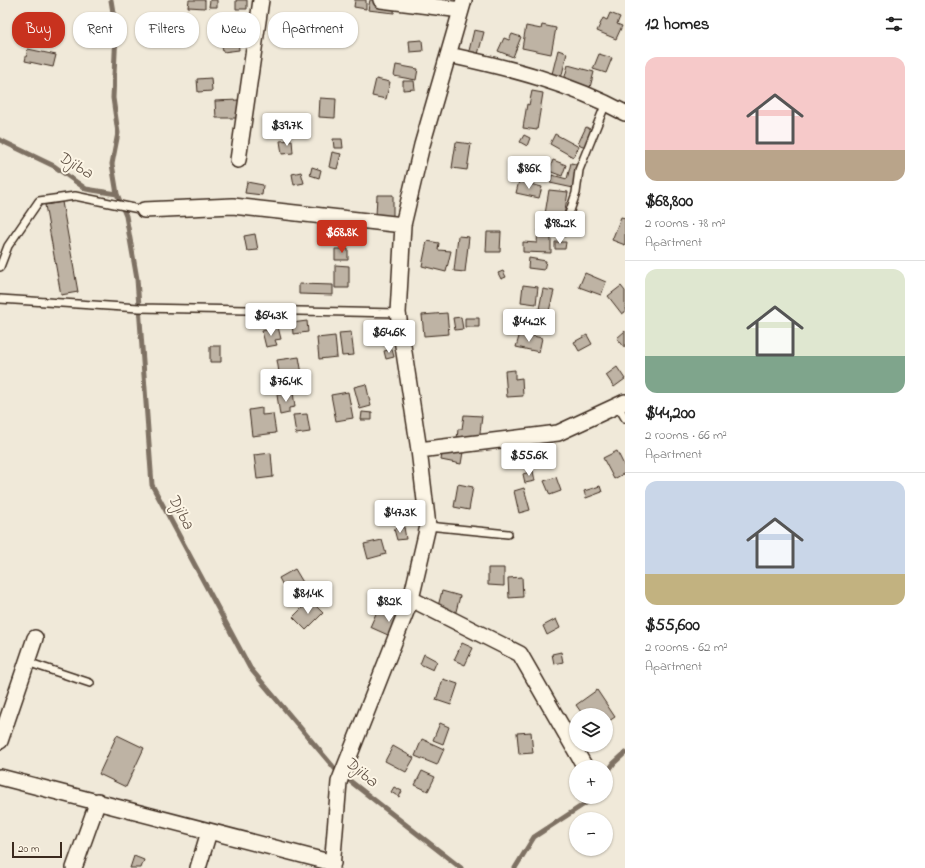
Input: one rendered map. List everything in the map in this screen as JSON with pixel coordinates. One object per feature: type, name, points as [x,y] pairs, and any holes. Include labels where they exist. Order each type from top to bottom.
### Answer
[{"type":"street","points":[[238,160],[261,0]]},
{"type":"street","points":[[0,777],[98,801],[332,865],[340,782],[411,599],[428,526],[419,450],[398,314],[403,225],[422,145],[449,55],[462,5],[381,0]]},
{"type":"street","points":[[449,55],[524,72],[606,102],[625,113]]},
{"type":"street","points":[[144,210],[233,206],[403,225]]},
{"type":"street","points":[[419,450],[558,433],[623,409]]},
{"type":"street","points":[[411,599],[520,654],[581,760]]},
{"type":"street","points":[[0,740],[35,638]]},
{"type":"street","points":[[74,868],[98,801]]},
{"type":"street","points":[[198,868],[209,832]]},
{"type":"lane","points":[[563,232],[576,193],[579,170],[606,102]]},
{"type":"lane","points":[[0,268],[8,246],[39,201],[75,196],[144,210]]},
{"type":"lane","points":[[0,299],[139,308],[398,314]]},
{"type":"lane","points":[[428,526],[508,534]]},
{"type":"lane","points":[[27,662],[90,683]]},
{"type":"building","points":[[189,0],[205,0],[205,8],[188,7]]},
{"type":"building","points":[[210,0],[217,0],[217,7],[209,7]]},
{"type":"building","points":[[236,0],[247,0],[247,9],[236,9]]},
{"type":"building","points":[[355,0],[366,0],[366,9],[354,7]]},
{"type":"building","points":[[370,0],[395,2],[394,13],[368,10]]},
{"type":"building","points":[[610,13],[620,17],[617,24],[622,26],[616,39],[597,31],[603,18],[607,20]]},
{"type":"building","points":[[542,25],[556,28],[551,54],[522,48],[526,26],[541,29]]},
{"type":"building","points":[[474,30],[484,32],[477,58],[468,55]]},
{"type":"building","points":[[512,34],[521,37],[513,57],[498,51],[504,38],[509,40]]},
{"type":"building","points":[[422,40],[423,51],[410,52],[409,41]]},
{"type":"building","points":[[222,48],[239,48],[239,50],[223,52]]},
{"type":"building","points":[[28,49],[56,55],[53,67],[25,61]]},
{"type":"building","points":[[558,50],[567,53],[559,88],[549,86]]},
{"type":"building","points":[[599,54],[612,58],[606,73],[593,69]]},
{"type":"building","points":[[396,65],[418,69],[416,80],[394,76]]},
{"type":"building","points":[[568,65],[594,72],[588,95],[562,88]]},
{"type":"building","points":[[211,78],[212,91],[198,92],[197,79]]},
{"type":"building","points":[[376,79],[390,82],[386,99],[372,96]]},
{"type":"building","points":[[403,81],[414,81],[415,89],[403,90]]},
{"type":"building","points":[[532,91],[543,93],[537,130],[523,128],[527,104],[529,105]]},
{"type":"building","points":[[320,98],[336,99],[335,118],[319,117]]},
{"type":"building","points":[[239,100],[240,118],[216,118],[215,101]]},
{"type":"building","points":[[586,127],[596,132],[588,148],[578,144]]},
{"type":"building","points":[[555,134],[579,147],[573,157],[550,144]]},
{"type":"building","points":[[524,135],[530,138],[527,146],[520,142]]},
{"type":"building","points":[[333,139],[342,139],[343,148],[334,148]]},
{"type":"building","points":[[292,140],[293,153],[282,154],[280,141]]},
{"type":"building","points":[[456,142],[471,144],[467,170],[452,168]]},
{"type":"building","points":[[332,152],[341,154],[337,169],[329,167]]},
{"type":"building","points":[[553,160],[566,165],[562,176],[549,171]]},
{"type":"building","points":[[571,163],[584,166],[578,189],[550,183],[552,175],[567,179]]},
{"type":"building","points":[[312,167],[321,170],[319,178],[310,175]]},
{"type":"building","points":[[301,172],[304,183],[294,185],[292,174]]},
{"type":"building","points":[[519,181],[542,187],[539,198],[516,193]]},
{"type":"building","points":[[247,182],[263,185],[262,195],[245,193]]},
{"type":"building","points":[[549,190],[568,192],[563,222],[544,220]]},
{"type":"building","points":[[377,195],[393,195],[393,217],[376,216]]},
{"type":"building","points":[[62,202],[78,292],[61,295],[45,205]]},
{"type":"building","points":[[621,217],[625,218],[625,245],[612,240]]},
{"type":"building","points":[[538,230],[551,233],[551,253],[523,252],[523,242],[537,243]]},
{"type":"building","points":[[487,232],[501,232],[500,252],[486,252]]},
{"type":"building","points":[[255,234],[258,250],[247,251],[244,236]]},
{"type":"building","points":[[458,236],[469,237],[465,272],[454,271]]},
{"type":"building","points":[[427,241],[439,243],[438,250],[451,251],[446,272],[422,266]]},
{"type":"building","points":[[555,242],[566,242],[565,249],[555,249]]},
{"type":"building","points":[[335,249],[348,249],[348,260],[335,260]]},
{"type":"building","points":[[529,258],[546,261],[544,270],[528,268]]},
{"type":"building","points":[[335,265],[349,266],[349,288],[335,288]]},
{"type":"building","points":[[503,271],[506,277],[501,279],[498,273]]},
{"type":"building","points":[[585,273],[606,282],[601,295],[579,287]]},
{"type":"building","points":[[299,284],[333,285],[333,295],[299,294]]},
{"type":"building","points":[[523,285],[538,287],[536,304],[521,302]]},
{"type":"building","points":[[621,286],[625,291],[625,312],[622,314],[608,296]]},
{"type":"building","points":[[543,289],[554,291],[549,311],[539,309]]},
{"type":"building","points":[[447,313],[449,334],[424,336],[422,315]]},
{"type":"building","points":[[461,317],[463,329],[455,330],[453,318]]},
{"type":"building","points":[[465,318],[479,318],[479,327],[465,327]]},
{"type":"building","points":[[307,321],[308,332],[293,334],[292,323]]},
{"type":"building","points":[[278,327],[281,339],[275,340],[277,345],[266,347],[262,331]]},
{"type":"building","points":[[625,331],[625,348],[617,338]]},
{"type":"building","points":[[351,332],[354,355],[342,356],[339,333]]},
{"type":"building","points":[[520,333],[542,338],[539,352],[516,347]]},
{"type":"building","points":[[587,335],[592,344],[579,351],[574,342]]},
{"type":"building","points":[[335,336],[337,357],[319,359],[317,338]]},
{"type":"building","points":[[210,346],[221,346],[221,362],[210,362]]},
{"type":"building","points":[[392,349],[394,357],[386,359],[384,351]]},
{"type":"building","points":[[299,357],[302,374],[280,378],[277,360]]},
{"type":"building","points":[[617,367],[625,379],[614,387],[606,375]]},
{"type":"building","points":[[515,370],[515,379],[522,378],[523,396],[507,397],[505,371]]},
{"type":"building","points":[[366,384],[371,406],[360,409],[354,387]]},
{"type":"building","points":[[293,392],[295,407],[289,408],[289,413],[280,415],[277,395]]},
{"type":"building","points":[[348,392],[353,418],[336,421],[331,395]]},
{"type":"building","points":[[262,408],[262,415],[273,414],[276,433],[252,436],[249,410]]},
{"type":"building","points":[[362,412],[372,413],[372,420],[361,420]]},
{"type":"building","points":[[307,414],[310,432],[296,434],[293,415]]},
{"type":"building","points":[[464,415],[482,416],[479,441],[457,439],[458,429],[462,429]]},
{"type":"building","points":[[443,448],[463,452],[461,464],[441,460]]},
{"type":"building","points":[[617,451],[625,467],[625,473],[614,479],[603,458]]},
{"type":"building","points":[[271,453],[273,477],[257,479],[254,455]]},
{"type":"building","points":[[533,471],[535,481],[525,483],[523,474]]},
{"type":"building","points":[[556,477],[561,491],[550,495],[544,481]]},
{"type":"building","points":[[458,484],[473,487],[469,510],[454,507]]},
{"type":"building","points":[[600,486],[602,492],[586,498],[584,491]]},
{"type":"building","points":[[524,488],[530,510],[519,513],[514,491]]},
{"type":"building","points":[[404,527],[406,539],[397,540],[394,529]]},
{"type":"building","points":[[382,540],[386,554],[368,559],[364,544]]},
{"type":"building","points":[[488,568],[504,568],[504,586],[488,585]]},
{"type":"building","points":[[295,569],[304,584],[287,593],[279,578]]},
{"type":"building","points":[[522,577],[523,597],[509,598],[508,578]]},
{"type":"building","points":[[442,591],[460,596],[454,619],[436,614]]},
{"type":"building","points":[[310,600],[323,613],[306,630],[293,617]]},
{"type":"building","points":[[378,609],[388,613],[390,610],[407,617],[397,639],[370,627]]},
{"type":"building","points":[[556,619],[560,628],[547,635],[543,626]]},
{"type":"building","points":[[462,643],[473,648],[465,665],[454,660]]},
{"type":"building","points":[[561,652],[563,662],[554,664],[552,654]]},
{"type":"building","points":[[424,654],[437,661],[433,670],[420,664]]},
{"type":"building","points":[[443,679],[458,684],[451,705],[436,700]]},
{"type":"building","points":[[597,690],[609,708],[578,708],[576,705]]},
{"type":"building","points":[[440,723],[449,727],[443,744],[433,740]]},
{"type":"building","points":[[531,732],[533,753],[519,754],[517,733]]},
{"type":"building","points":[[117,735],[144,748],[126,787],[99,774]]},
{"type":"building","points":[[422,739],[444,749],[437,765],[415,756]]},
{"type":"building","points":[[393,746],[414,758],[406,772],[385,761]]},
{"type":"building","points":[[422,771],[435,777],[428,791],[415,785]]},
{"type":"building","points":[[394,787],[402,791],[399,797],[391,792]]},
{"type":"building","points":[[134,856],[144,860],[141,868],[130,868]]},
{"type":"waterway","name":"Djiba","points":[[111,0],[116,31],[113,98],[118,133],[112,164],[117,194],[126,216],[137,279],[152,485],[250,668],[336,770],[461,868]]},
{"type":"waterway","name":"Djiba","points":[[0,140],[54,166],[86,189],[117,194]]},
{"type":"waterway","points":[[613,764],[625,753]]},
{"type":"waterway","points":[[515,868],[534,837],[584,804]]}]
